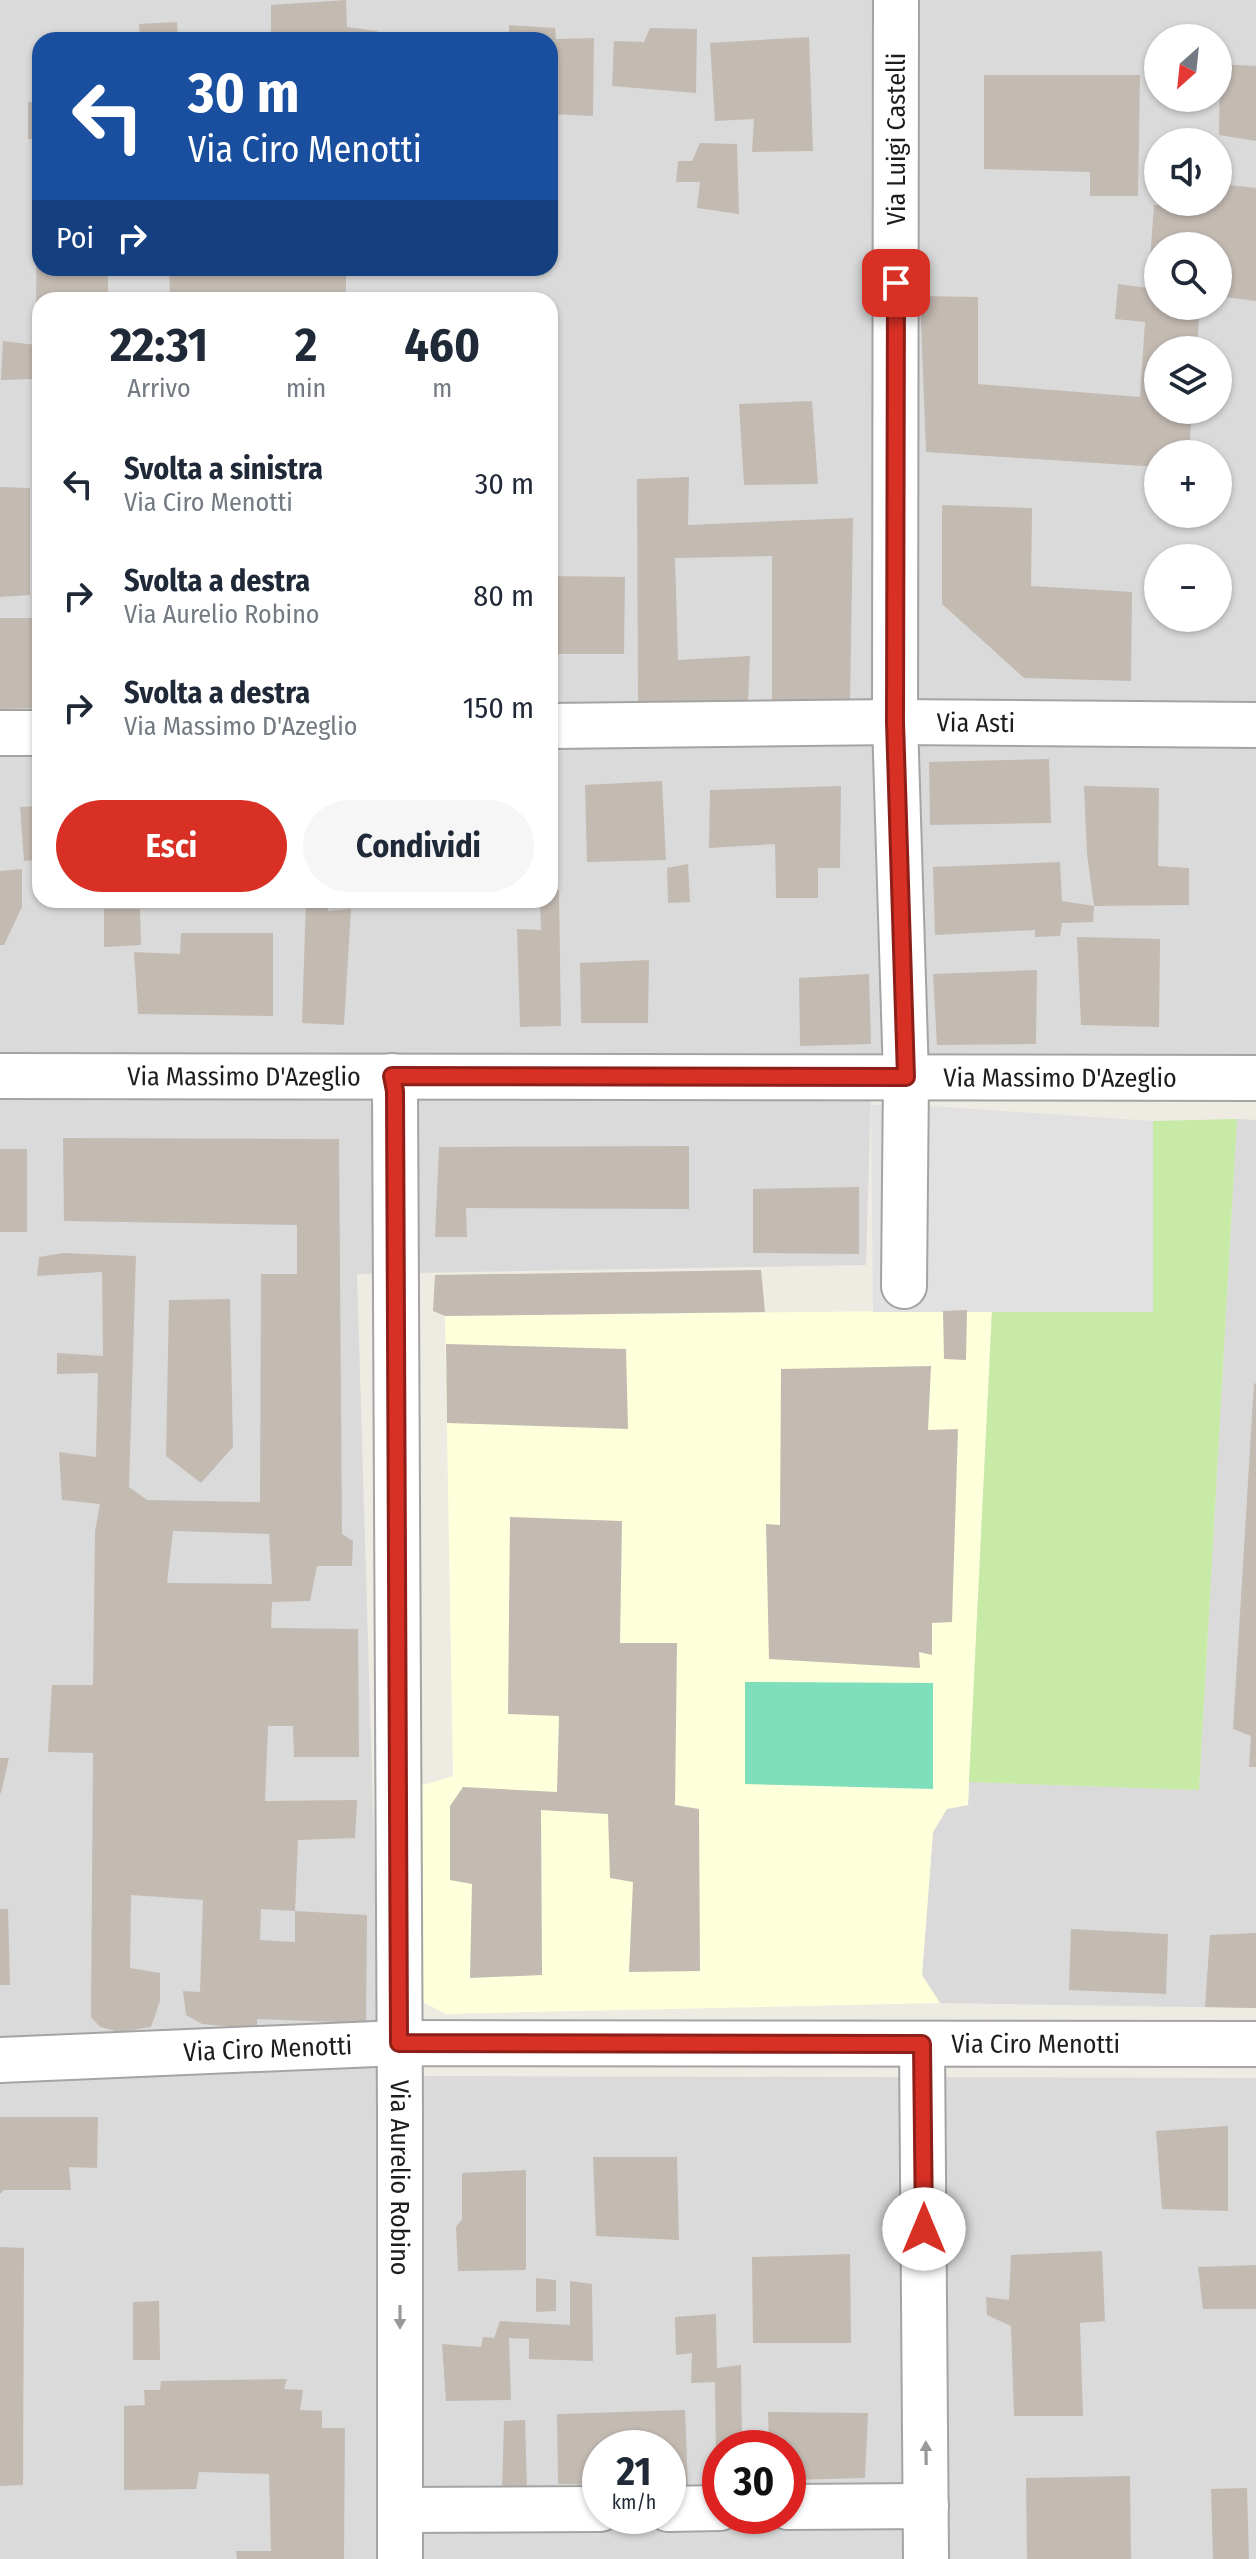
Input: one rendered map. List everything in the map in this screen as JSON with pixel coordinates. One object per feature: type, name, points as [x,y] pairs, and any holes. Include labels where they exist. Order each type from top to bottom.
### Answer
[{"type":"street","name":"Via Luigi Castelli","points":[[896,0],[895,722],[906,1077],[904,1286]]},
{"type":"street","name":"Via Asti","points":[[558,726],[895,722],[1256,725]]},
{"type":"street","points":[[0,733],[32,733]]},
{"type":"street","name":"Via Massimo D'Azeglio","points":[[0,1076],[1256,1078]]},
{"type":"street","name":"Via Aurelio Robino","points":[[392,1076],[395,1091],[400,2559]]},
{"type":"street","name":"Via Ciro Menotti","points":[[0,2060],[399,2043],[1256,2044]]},
{"type":"street","points":[[922,2044],[926,2559]]},
{"type":"street","points":[[806,2507],[926,2506]]},
{"type":"street","points":[[400,2510],[582,2509]]},
{"type":"shaded area","points":[[0,0],[1256,0],[1256,1060],[872,1059],[866,1265],[357,1274],[381,2076],[1256,2078],[1256,2559],[0,2559]]},
{"type":"shaded area","points":[[871,1105],[916,1105],[1153,1121],[1153,1312],[873,1312]]},
{"type":"shaded area","points":[[1237,1119],[1256,1120],[1256,2008],[940,2003],[922,1975],[933,1832],[947,1808],[968,1805],[969,1782],[1199,1790]]},
{"type":"shaded area","points":[[992,1310],[968,1805],[947,1809],[933,1832],[922,1975],[940,2003],[446,2014],[419,2000],[420,1786],[453,1776],[445,1316]]},
{"type":"green space","points":[[1237,1119],[1199,1790],[969,1782],[992,1310],[1152,1312],[1153,1121]]},
{"type":"green space","points":[[745,1682],[933,1683],[933,1789],[745,1784]]},
{"type":"building","points":[[346,0],[347,27],[377,32],[271,32],[271,5]]},
{"type":"building","points":[[177,22],[178,32],[140,32],[139,24]]},
{"type":"building","points":[[509,25],[555,28],[555,32],[509,32]]},
{"type":"building","points":[[650,28],[697,29],[696,93],[612,86],[614,41],[644,42]]},
{"type":"building","points":[[809,37],[813,151],[752,152],[754,119],[715,121],[710,43]]},
{"type":"building","points":[[594,38],[593,116],[558,114],[558,39]]},
{"type":"building","points":[[1232,65],[1256,66],[1256,141],[1232,137],[1232,128],[1219,128],[1219,112],[1232,112]]},
{"type":"building","points":[[984,75],[1140,75],[1138,196],[1090,196],[1090,172],[984,169]]},
{"type":"building","points":[[28,102],[32,102],[32,139],[28,139]]},
{"type":"building","points":[[700,143],[737,144],[739,214],[697,208],[700,182],[676,182],[678,161],[692,161]]},
{"type":"building","points":[[1232,185],[1256,188],[1256,301],[1232,298],[1232,232],[1152,232],[1153,216],[1232,216]]},
{"type":"building","points":[[36,276],[108,276],[108,292],[36,292]]},
{"type":"building","points":[[169,276],[346,276],[346,292],[170,292]]},
{"type":"building","points":[[1118,284],[1144,287],[1144,320],[1199,320],[1198,336],[1144,336],[1145,322],[1115,319]]},
{"type":"building","points":[[920,296],[978,297],[978,384],[1140,397],[1144,337],[1144,424],[1191,424],[1190,440],[1144,440],[1144,466],[926,452]]},
{"type":"building","points":[[3,341],[32,345],[32,379],[1,380]]},
{"type":"building","points":[[812,401],[818,484],[744,485],[739,404]]},
{"type":"building","points":[[689,477],[688,525],[853,518],[850,705],[772,701],[772,556],[675,558],[678,660],[750,656],[748,701],[638,704],[637,479]]},
{"type":"building","points":[[0,487],[30,488],[30,595],[0,597]]},
{"type":"building","points":[[942,505],[1032,508],[1031,586],[1132,592],[1131,681],[1024,678],[942,604]]},
{"type":"building","points":[[558,576],[625,577],[624,654],[558,654]]},
{"type":"building","points":[[0,618],[32,618],[32,708],[0,709]]},
{"type":"building","points":[[1049,759],[1051,823],[930,825],[929,762]]},
{"type":"building","points":[[662,781],[666,860],[587,862],[585,785]]},
{"type":"building","points":[[841,786],[840,868],[818,868],[818,898],[776,898],[775,844],[709,848],[710,790]]},
{"type":"building","points":[[1084,786],[1159,788],[1158,866],[1189,868],[1189,905],[1094,906],[1087,854]]},
{"type":"building","points":[[32,806],[32,860],[24,861],[20,807]]},
{"type":"building","points":[[1060,862],[1062,901],[1094,906],[1093,922],[1062,923],[1060,936],[1035,937],[1035,930],[935,935],[933,867]]},
{"type":"building","points":[[688,864],[690,902],[668,903],[667,868]]},
{"type":"building","points":[[22,869],[22,907],[4,945],[0,945],[0,871]]},
{"type":"building","points":[[558,890],[561,1026],[520,1027],[517,929],[541,930],[540,908],[558,908]]},
{"type":"building","points":[[306,908],[328,908],[328,911],[351,909],[344,1025],[302,1023]]},
{"type":"building","points":[[104,909],[140,909],[141,945],[104,947]]},
{"type":"building","points":[[181,933],[273,933],[273,1016],[138,1014],[134,952],[180,954]]},
{"type":"building","points":[[1077,937],[1160,939],[1159,1027],[1081,1025]]},
{"type":"building","points":[[649,960],[648,1023],[581,1023],[580,963]]},
{"type":"building","points":[[1037,970],[1036,1044],[937,1045],[933,974]]},
{"type":"building","points":[[869,974],[871,1044],[800,1046],[799,978]]},
{"type":"building","points":[[63,1138],[339,1139],[342,1534],[353,1541],[352,1566],[317,1566],[310,1601],[272,1602],[271,1628],[358,1629],[359,1757],[294,1757],[293,1726],[268,1726],[265,1801],[357,1800],[355,1838],[298,1840],[295,1911],[367,1915],[366,2023],[257,2019],[257,2029],[202,2024],[186,2015],[183,1991],[200,1992],[203,1900],[131,1895],[130,1968],[160,1973],[160,2001],[151,2027],[120,2032],[100,2027],[91,2017],[93,1753],[48,1752],[52,1685],[93,1685],[95,1531],[100,1504],[62,1500],[59,1452],[96,1457],[98,1373],[57,1374],[57,1353],[103,1356],[102,1272],[37,1276],[39,1257],[63,1253],[136,1256],[129,1487],[147,1500],[260,1502],[261,1274],[297,1274],[297,1225],[64,1221]],"holes":[[[173,1531],[269,1534],[272,1584],[167,1583]],[[261,1909],[295,1911],[295,1942],[260,1940]]]},
{"type":"building","points":[[689,1146],[689,1209],[466,1208],[467,1237],[435,1237],[439,1147]]},
{"type":"building","points":[[0,1149],[27,1149],[27,1232],[0,1232]]},
{"type":"building","points":[[859,1187],[859,1254],[753,1253],[753,1189]]},
{"type":"building","points":[[761,1270],[765,1312],[445,1316],[433,1311],[435,1275]]},
{"type":"building","points":[[230,1299],[233,1447],[201,1483],[166,1456],[169,1300]]},
{"type":"building","points":[[967,1310],[966,1360],[944,1359],[943,1311]]},
{"type":"building","points":[[446,1344],[626,1349],[628,1429],[447,1423]]},
{"type":"building","points":[[931,1366],[928,1430],[958,1429],[952,1622],[932,1623],[932,1655],[919,1652],[920,1668],[769,1659],[766,1524],[780,1525],[781,1369]]},
{"type":"building","points":[[1254,1383],[1256,1767],[1249,1767],[1251,1736],[1233,1729]]},
{"type":"building","points":[[510,1517],[622,1521],[620,1643],[677,1643],[675,1805],[699,1809],[700,1971],[629,1972],[633,1882],[610,1878],[608,1814],[541,1810],[542,1975],[470,1978],[472,1884],[450,1880],[450,1806],[463,1787],[557,1792],[559,1716],[508,1714]]},
{"type":"building","points":[[0,1758],[9,1758],[1,1793],[0,1793]]},
{"type":"building","points":[[0,1909],[8,1909],[10,1985],[0,1985]]},
{"type":"building","points":[[1071,1929],[1168,1934],[1166,1994],[1069,1990]]},
{"type":"building","points":[[1256,1933],[1256,2008],[1205,2007],[1210,1935]]},
{"type":"building","points":[[0,2117],[98,2117],[97,2168],[69,2167],[71,2190],[4,2190],[0,2194]]},
{"type":"building","points":[[1228,2126],[1228,2211],[1162,2209],[1156,2131]]},
{"type":"building","points":[[593,2157],[677,2157],[679,2240],[596,2236]]},
{"type":"building","points":[[526,2170],[526,2270],[458,2271],[456,2227],[462,2219],[462,2173]]},
{"type":"building","points":[[0,2247],[24,2248],[23,2485],[0,2486]]},
{"type":"building","points":[[1102,2251],[1105,2321],[1080,2323],[1083,2416],[1014,2416],[1011,2326],[987,2315],[986,2297],[1009,2300],[1011,2255]]},
{"type":"building","points":[[850,2254],[851,2343],[753,2343],[752,2257]]},
{"type":"building","points":[[1256,2265],[1256,2309],[1203,2309],[1198,2267]]},
{"type":"building","points":[[536,2278],[556,2280],[556,2311],[536,2312]]},
{"type":"building","points":[[570,2281],[592,2284],[593,2361],[529,2359],[529,2339],[509,2338],[511,2400],[446,2401],[442,2344],[481,2347],[483,2337],[494,2338],[500,2321],[570,2325]]},
{"type":"building","points":[[159,2301],[160,2360],[133,2360],[133,2302]]},
{"type":"building","points":[[716,2314],[717,2368],[741,2365],[742,2430],[716,2430],[715,2382],[691,2383],[692,2353],[676,2355],[675,2317]]},
{"type":"building","points":[[287,2379],[284,2389],[303,2390],[300,2410],[322,2411],[322,2428],[345,2428],[344,2559],[237,2559],[236,2551],[271,2551],[269,2474],[199,2472],[196,2489],[124,2490],[124,2406],[145,2405],[144,2390],[160,2390],[161,2381]]},
{"type":"building","points":[[685,2410],[686,2430],[582,2430],[582,2485],[558,2484],[557,2414]]},
{"type":"building","points":[[768,2412],[868,2413],[865,2478],[806,2480],[806,2430],[768,2430]]},
{"type":"building","points":[[525,2420],[527,2491],[502,2491],[504,2421]]},
{"type":"building","points":[[686,2436],[688,2487],[686,2487]]},
{"type":"building","points":[[1130,2476],[1131,2559],[1027,2559],[1026,2478]]},
{"type":"building","points":[[1247,2488],[1249,2559],[1213,2559],[1211,2489]]},
{"type":"route","points":[[896,283],[895,722],[906,1077],[392,1076],[395,1091],[399,2043],[922,2044],[924,2229]]}]
